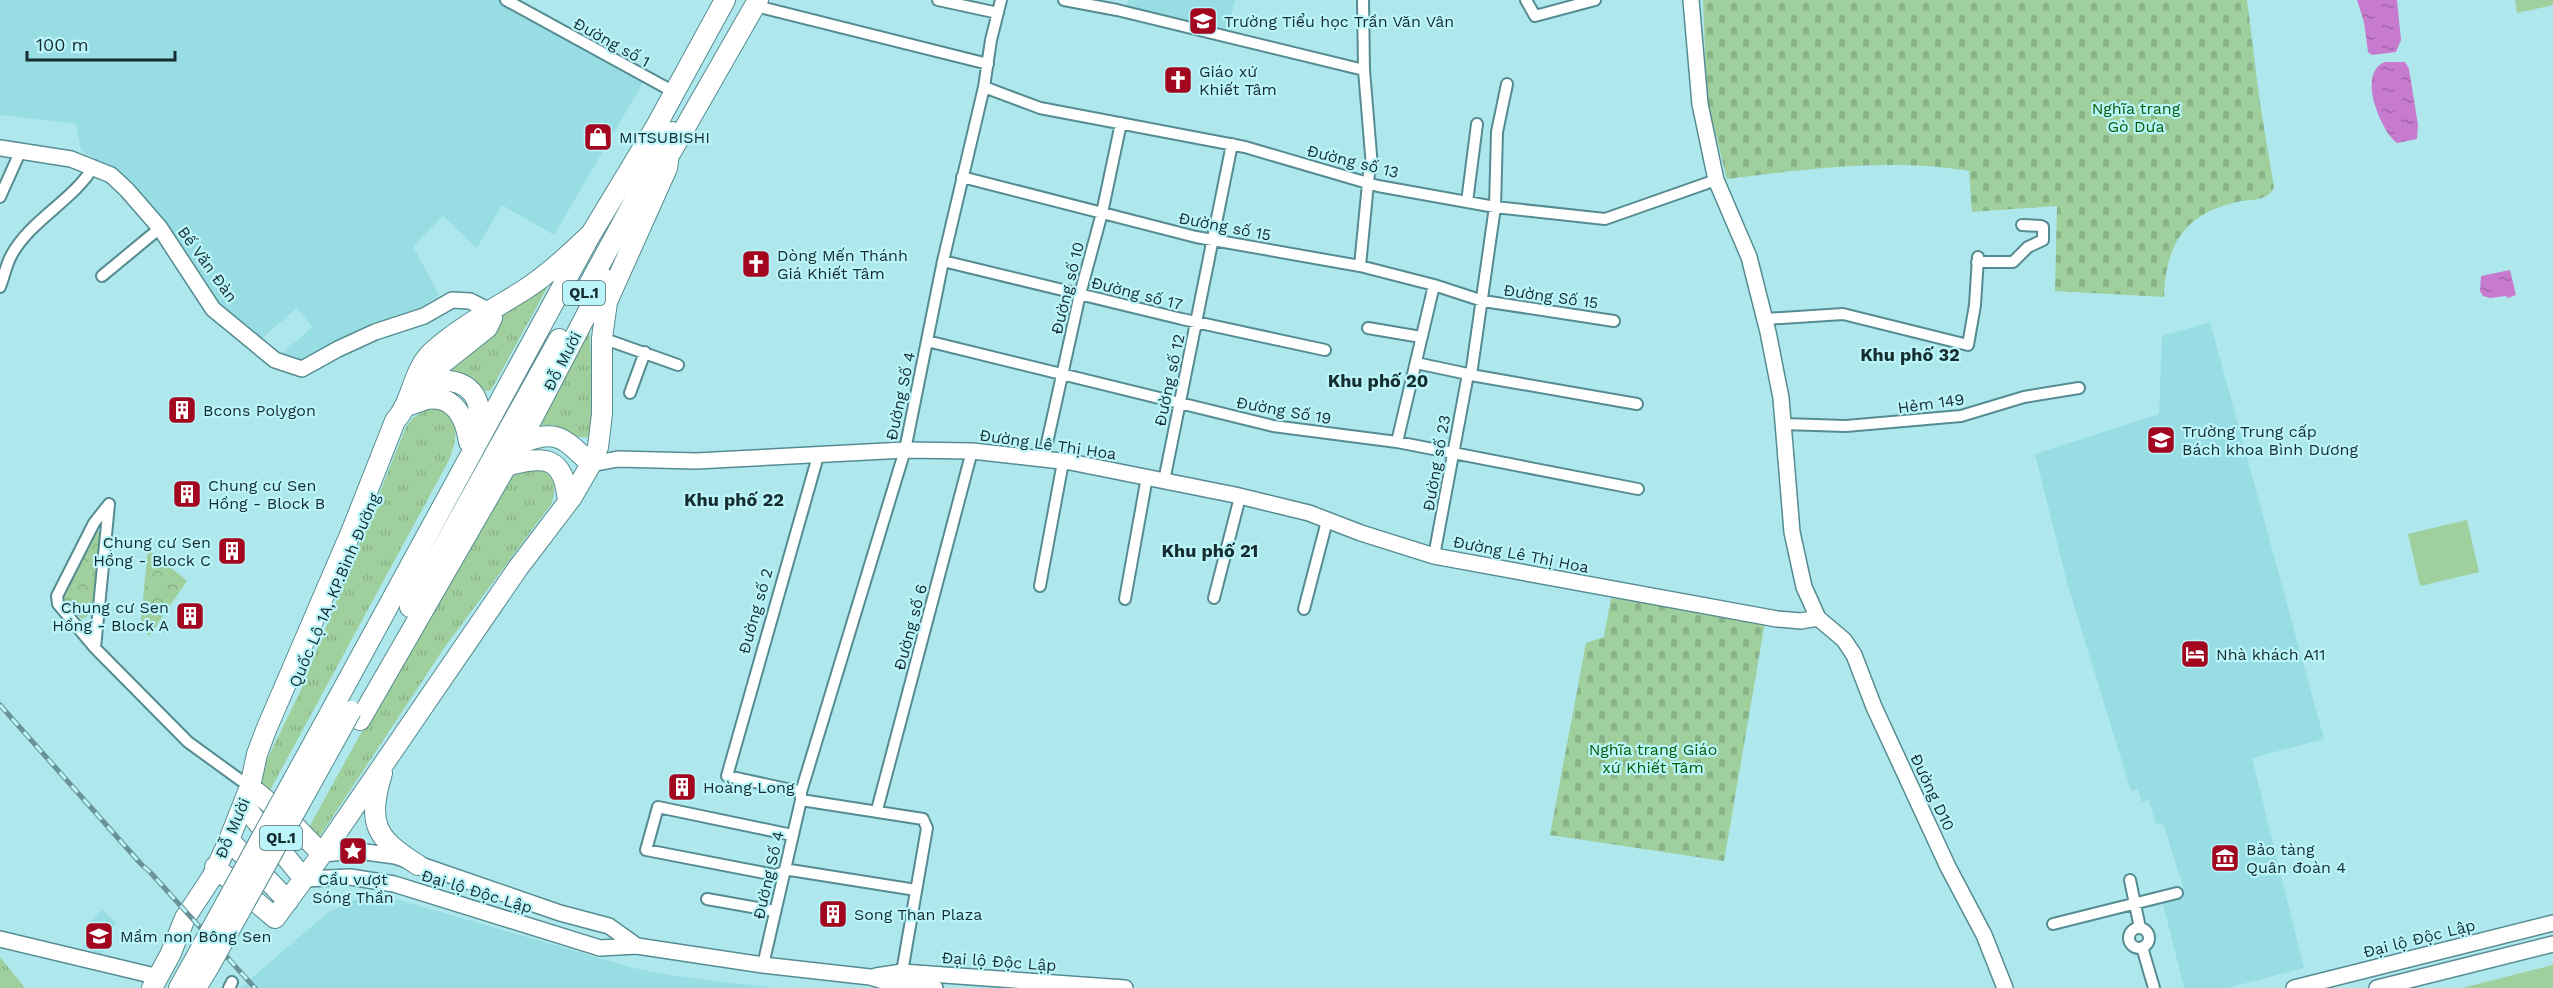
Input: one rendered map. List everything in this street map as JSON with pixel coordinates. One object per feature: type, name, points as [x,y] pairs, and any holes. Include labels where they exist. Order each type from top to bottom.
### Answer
[{"type":"highway","name":"Đỗ Mười","points":[[472,442],[591,234],[655,128],[668,89],[711,0]]},
{"type":"highway","name":"Đỗ Mười","points":[[343,707],[472,442],[570,253],[724,0]]},
{"type":"highway","name":"Đỗ Mười","points":[[343,707],[501,460],[672,132],[752,3]]},
{"type":"highway","name":"Đỗ Mười","points":[[519,444],[670,153],[752,3]]},
{"type":"highway","points":[[215,868],[275,918],[322,854],[518,568],[568,502],[591,464],[598,447],[602,414],[602,338],[607,302],[667,168],[672,132]]},
{"type":"highway","points":[[403,410],[414,380],[430,354],[460,329],[525,290],[560,264],[591,234]]},
{"type":"highway","points":[[403,410],[442,363],[487,328],[492,318],[490,311]]},
{"type":"highway","points":[[422,385],[442,379],[453,380],[463,384],[474,396],[479,408],[472,442]]},
{"type":"highway","points":[[403,410],[428,399],[438,399],[450,404],[465,419],[472,442]]},
{"type":"highway","name":"Đỗ Mười","points":[[159,984],[185,918],[198,895],[205,889],[229,840],[250,786],[257,754],[266,730],[352,530],[395,421],[403,410]]},
{"type":"highway","points":[[501,460],[519,444],[535,436],[555,436],[570,444],[591,464]]},
{"type":"highway","points":[[501,460],[547,460],[564,475],[568,502]]},
{"type":"highway","name":"QL.1","points":[[196,988],[214,967],[343,707]]},
{"type":"highway","name":"QL.1","points":[[212,988],[214,967],[343,707]]},
{"type":"highway","points":[[386,760],[378,787],[375,816],[378,827],[390,846],[418,865]]},
{"type":"highway","points":[[250,786],[284,815],[322,854]]},
{"type":"highway","points":[[242,807],[250,813],[304,879]]},
{"type":"highway","points":[[229,840],[288,901]]},
{"type":"highway","name":"QL.1","points":[[159,984],[214,967]]},
{"type":"highway","name":"QL.1","points":[[179,988],[214,967]]},
{"type":"street","name":"Đường số 1","points":[[506,0],[524,4],[668,89]]},
{"type":"street","points":[[938,0],[998,13]]},
{"type":"street","name":"Đường Số 4","points":[[763,965],[801,796],[904,450],[1001,0]]},
{"type":"street","points":[[1064,0],[1118,5],[1364,70]]},
{"type":"street","points":[[1360,266],[1370,184],[1369,172],[1372,167],[1364,70],[1363,0]]},
{"type":"street","points":[[1526,0],[1535,16],[1595,0]]},
{"type":"street","points":[[1691,0],[1697,84],[1716,180],[1749,257],[1765,319],[1781,398],[1792,531],[1804,587],[1818,618]]},
{"type":"street","points":[[752,3],[988,64]]},
{"type":"street","name":"Đường số 23","points":[[1434,556],[1483,302],[1495,207],[1497,132],[1507,84]]},
{"type":"street","name":"Đường số 13","points":[[984,87],[1040,108],[1232,144],[1370,184],[1495,207],[1605,219],[1716,180]]},
{"type":"street","name":"Đường số 10","points":[[1042,461],[1080,294],[1102,213],[1121,123]]},
{"type":"street","points":[[1467,202],[1477,124]]},
{"type":"street","name":"Đường số 12","points":[[1164,481],[1232,144]]},
{"type":"street","name":"Bế Văn Đàn","points":[[0,148],[71,159],[94,166],[111,175],[128,190],[160,228],[213,309],[275,360],[302,369],[338,349],[375,332],[424,316],[452,300],[470,301],[490,311]]},
{"type":"street","points":[[0,196],[21,150]]},
{"type":"street","points":[[0,287],[12,255],[33,229],[86,179],[94,166]]},
{"type":"street","name":"Đường số 15","points":[[962,177],[1213,241],[1360,266],[1434,285],[1483,302]]},
{"type":"street","points":[[1765,319],[1843,314],[1968,345],[1975,305],[1978,259],[2013,262],[2028,247],[2043,240],[2041,225],[2022,225]]},
{"type":"street","points":[[102,276],[160,228]]},
{"type":"street","name":"Đường số 17","points":[[943,261],[1196,322],[1325,350]]},
{"type":"street","points":[[1397,442],[1434,285]]},
{"type":"street","name":"Đường Số 15","points":[[1483,302],[1614,321]]},
{"type":"street","points":[[1368,328],[1421,337]]},
{"type":"street","points":[[602,338],[678,365]]},
{"type":"street","name":"Đường Số 19","points":[[927,341],[1273,426],[1397,442],[1638,489]]},
{"type":"street","points":[[630,393],[645,352]]},
{"type":"street","points":[[1416,363],[1469,375],[1636,404]]},
{"type":"street","name":"Hẻm 149","points":[[1783,424],[1846,426],[1961,416],[2024,397],[2079,388]]},
{"type":"street","name":"Đường Lê Thị Hoa","points":[[591,464],[618,459],[696,461],[904,450],[972,451],[1063,462],[1240,496],[1309,513],[1434,556],[1777,620],[1801,621],[1818,618]]},
{"type":"street","name":"Đường số 6","points":[[877,810],[972,451]]},
{"type":"street","name":"Đường số 2","points":[[801,796],[728,776],[818,456]]},
{"type":"street","points":[[1040,586],[1063,462]]},
{"type":"street","points":[[1125,599],[1147,477]]},
{"type":"street","points":[[1214,598],[1240,496]]},
{"type":"street","points":[[95,648],[109,504],[94,523],[57,596],[58,604],[95,648],[188,742],[250,786]]},
{"type":"street","points":[[1304,609],[1327,521]]},
{"type":"street","name":"Đường D10","points":[[1818,618],[1844,640],[1854,655],[1874,707],[1948,867],[1984,935],[2005,988]]},
{"type":"street","points":[[801,796],[923,819],[927,828],[902,972]]},
{"type":"street","points":[[792,835],[658,807],[646,850],[775,875],[790,870],[916,890]]},
{"type":"street","name":"Đại lộ Độc Lập","points":[[322,854],[346,851],[395,856],[560,913],[609,926],[637,946]]},
{"type":"street","name":"Đại lộ Độc Lập","points":[[304,879],[341,876],[381,881],[600,948],[637,946],[870,983],[935,988]]},
{"type":"street","points":[[2130,880],[2140,928],[2147,932],[2149,939],[2142,947],[2154,988]]},
{"type":"street","points":[[2053,924],[2176,893]]},
{"type":"street","points":[[707,899],[775,911]]},
{"type":"street","name":"Đại lộ Độc Lập","points":[[2294,988],[2553,923]]},
{"type":"street","points":[[0,939],[159,984]]},
{"type":"street","points":[[2377,988],[2553,944]]},
{"type":"street","name":"Đại lộ Độc Lập","points":[[870,983],[902,972],[1125,988]]},
{"type":"shaded area","points":[[0,0],[507,0],[647,76],[554,235],[502,205],[477,248],[443,216],[413,246],[439,295],[406,318],[305,360],[289,362],[278,357],[312,327],[297,308],[260,340],[213,305],[112,168],[81,151],[76,124],[0,115]]},
{"type":"shaded area","name":"Trường Tiểu học Trần Văn Vân","points":[[1128,0],[1235,0],[1227,33],[1126,8]]},
{"type":"shaded area","points":[[2210,322],[2324,739],[2252,758],[2304,968],[2227,988],[2184,988],[2161,896],[2184,890],[2163,823],[2156,825],[2149,800],[2142,802],[2138,789],[2131,791],[2068,586],[2035,454],[2159,414],[2162,336]]},
{"type":"shaded area","points":[[377,897],[399,900],[634,968],[675,976],[775,988],[240,988],[327,913],[355,900]]},
{"type":"shaded area","name":"Mầm non Bông Sen","points":[[102,910],[116,922],[102,954],[83,948],[93,924],[91,921]]},
{"type":"green space","name":"Nghĩa trang Gò Dưa","points":[[1703,0],[2247,0],[2260,104],[2274,187],[2264,197],[2222,206],[2206,213],[2182,233],[2169,261],[2164,297],[2055,291],[2057,206],[1972,212],[1969,171],[1910,165],[1848,166],[1727,179],[1707,99]]},
{"type":"green space","points":[[2515,0],[2553,0],[2553,5],[2517,13]]},
{"type":"green space","points":[[545,286],[547,288],[491,390],[485,391],[459,375],[440,367],[497,315]]},
{"type":"green space","points":[[589,318],[594,422],[591,438],[572,436],[553,425],[540,425]]},
{"type":"green space","points":[[429,408],[448,413],[453,419],[456,433],[449,460],[269,792],[260,782],[259,776],[301,690],[406,427],[413,418]]},
{"type":"green space","points":[[541,462],[554,481],[552,503],[444,648],[320,836],[315,838],[307,831],[469,537],[491,501],[519,466]]},
{"type":"green space","points":[[2467,520],[2479,572],[2420,586],[2408,534]]},
{"type":"green space","points":[[95,532],[101,532],[93,613],[82,619],[63,602],[64,592]]},
{"type":"green space","points":[[148,549],[187,581],[149,636],[140,628]]},
{"type":"green space","name":"Nghĩa trang Giáo xứ Khiết Tâm","points":[[1611,598],[1765,622],[1724,861],[1550,835],[1586,643],[1604,637]]},
{"type":"green space","points":[[0,957],[25,988],[0,988]]},
{"type":"green space","points":[[2553,965],[2553,988],[2462,988]]},
{"type":"water","points":[[2357,0],[2397,0],[2401,40],[2396,52],[2372,55],[2368,52],[2364,22]]},
{"type":"water","points":[[2385,62],[2405,62],[2409,69],[2418,125],[2417,139],[2397,143],[2384,127],[2379,115],[2374,102],[2372,78],[2377,68]]},
{"type":"water","points":[[2510,270],[2516,295],[2508,298],[2506,296],[2490,298],[2483,296],[2480,291],[2481,276]]},
{"type":"railway","points":[[0,705],[255,988]]},
{"type":"place","name":"Trường Tiểu học Trần Văn Vân","points":[[1203,21]]},
{"type":"place","name":"Giáo xứ Khiết Tâm","points":[[1178,80]]},
{"type":"place","name":"MITSUBISHI","points":[[598,137]]},
{"type":"place","name":"Dòng Mến Thánh Giá Khiết Tâm","points":[[756,264]]},
{"type":"place","name":"Bcons Polygon","points":[[182,410]]},
{"type":"place","name":"Trường Trung cấp Bách khoa Bình Dương","points":[[2161,440]]},
{"type":"place","name":"Chung cư Sen Hồng - Block B","points":[[187,494]]},
{"type":"place","name":"Chung cư Sen Hồng - Block C","points":[[232,551]]},
{"type":"place","name":"Chung cư Sen Hồng - Block A","points":[[190,616]]},
{"type":"place","name":"Nhà khách A11","points":[[2195,654]]},
{"type":"place","name":"Hoàng Long","points":[[682,787]]},
{"type":"place","name":"Cầu vượt Sóng Thần","points":[[353,851]]},
{"type":"place","name":"Bảo tàng Quân đoàn 4","points":[[2225,858]]},
{"type":"place","name":"Song Than Plaza","points":[[833,914]]},
{"type":"place","name":"Mầm non Bông Sen","points":[[99,936]]},
{"type":"district","name":"Khu phố 32","points":[[1910,355]]},
{"type":"district","name":"Khu phố 20","points":[[1378,381]]},
{"type":"district","name":"Khu phố 22","points":[[734,500]]},
{"type":"district","name":"Khu phố 21","points":[[1210,551]]}]
